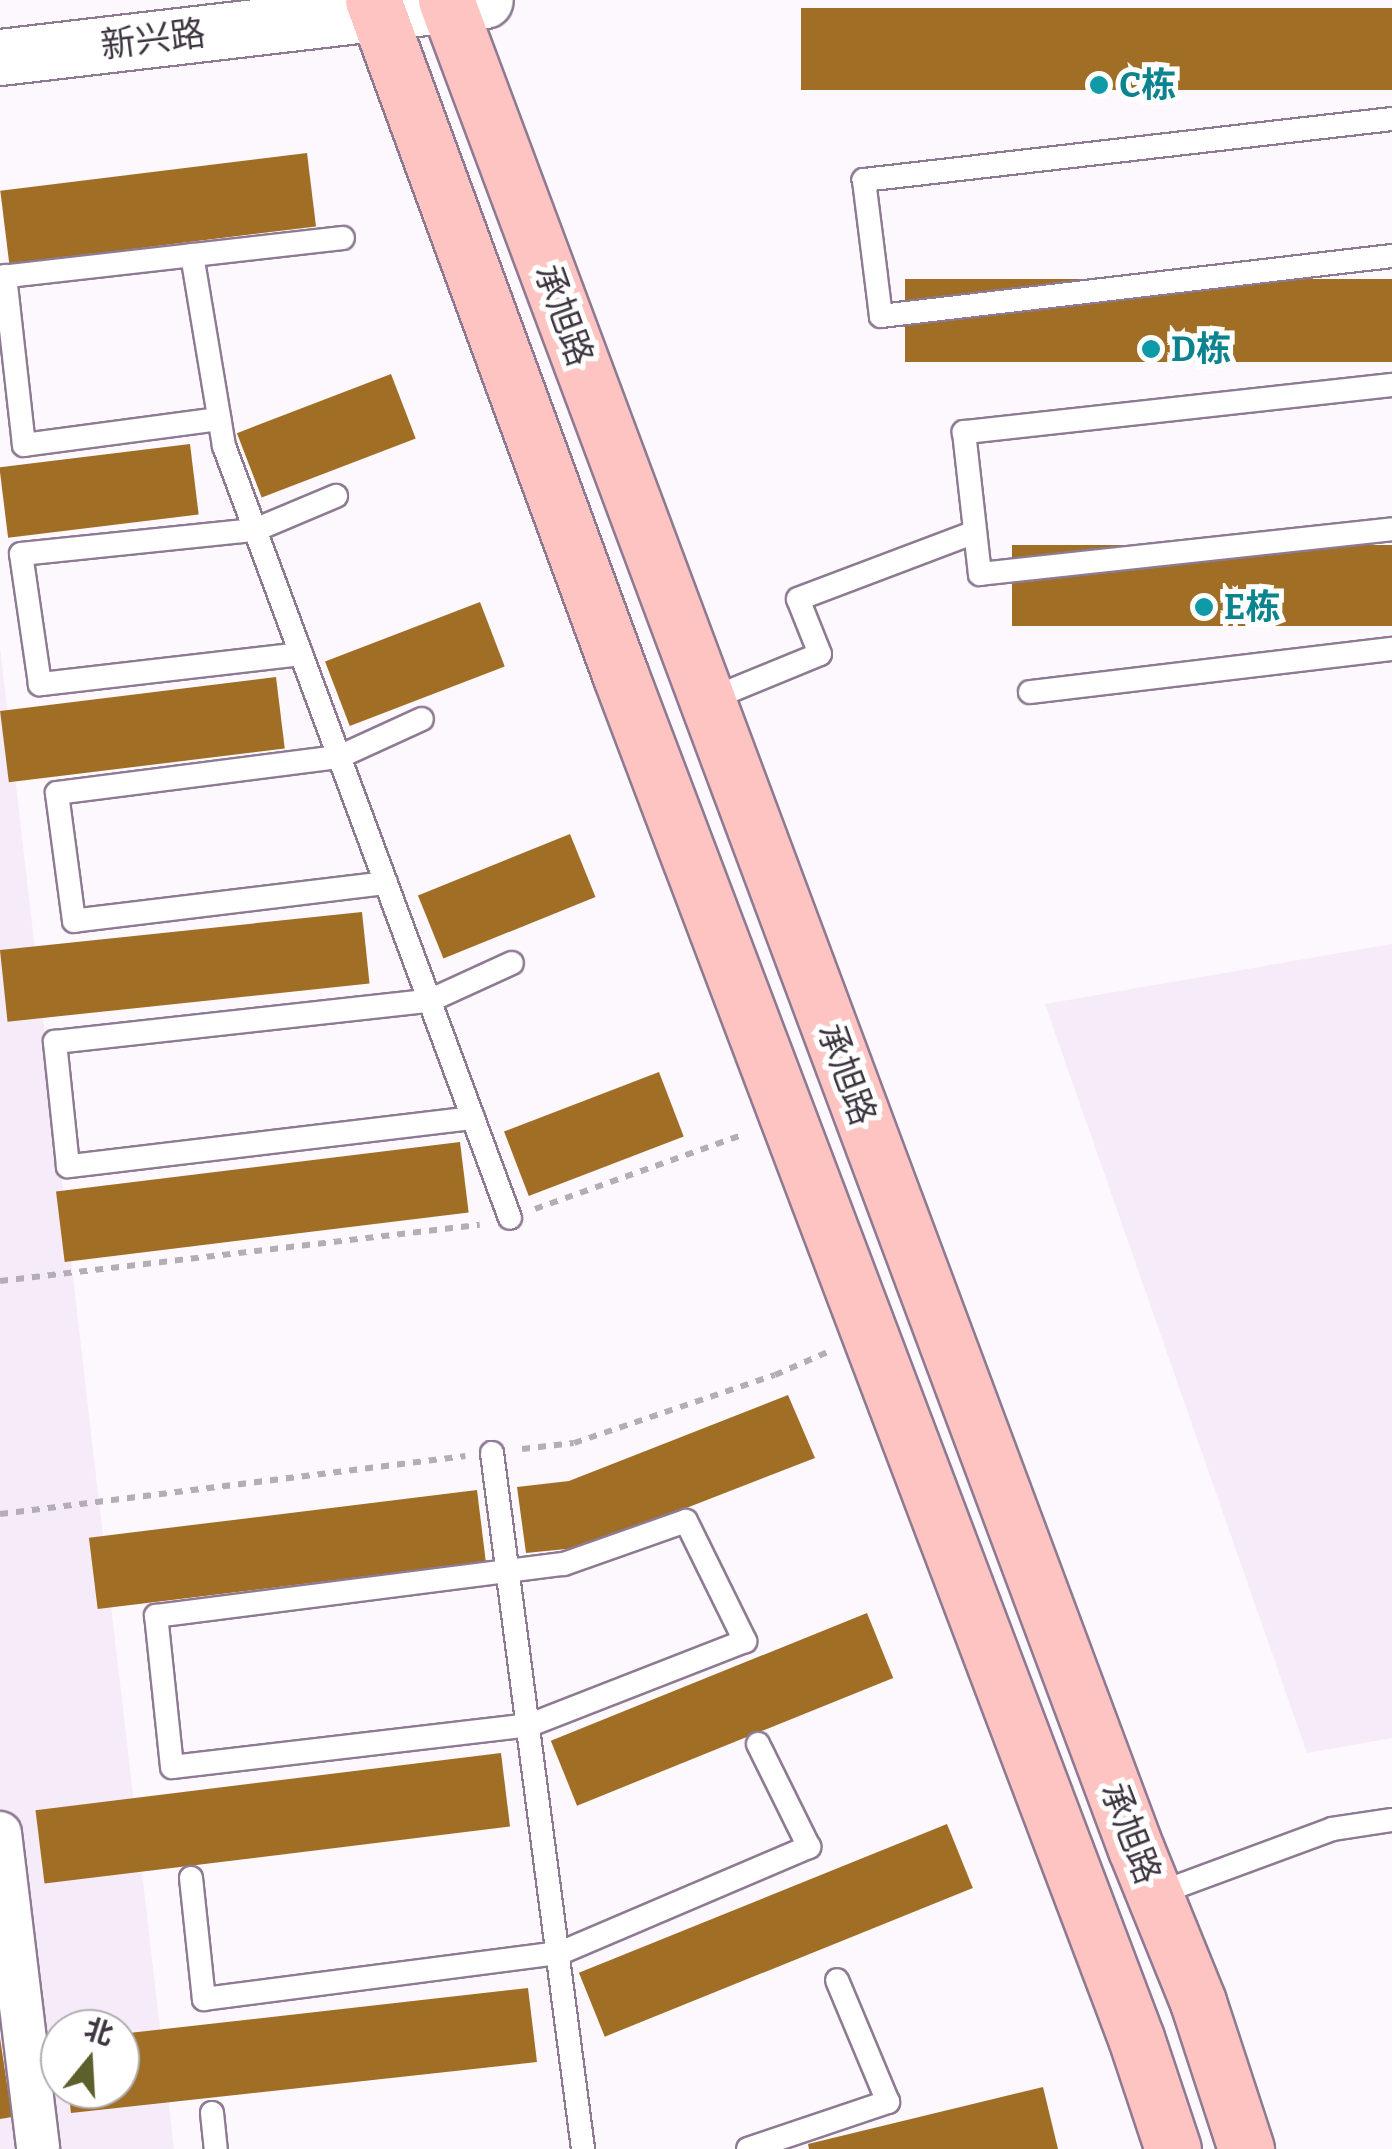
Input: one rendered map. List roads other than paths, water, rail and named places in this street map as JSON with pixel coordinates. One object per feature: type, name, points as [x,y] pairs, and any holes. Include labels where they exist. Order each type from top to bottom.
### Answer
[{"type":"main road","name":"新兴路","points":[[0,57],[375,6],[460,2]]},
{"type":"main road","name":"承旭路","points":[[460,2],[708,700],[1154,1894],[1198,2002],[1246,2149]]},
{"type":"main road","name":"承旭路","points":[[375,6],[869,1334],[1136,2038],[1173,2149]]},
{"type":"street","points":[[0,1834],[38,2149]]},
{"type":"lane","points":[[1392,119],[864,180],[880,316],[1392,256]]},
{"type":"lane","points":[[220,419],[24,445],[2,276],[343,238]]},
{"type":"lane","points":[[192,255],[224,446],[510,1218]]},
{"type":"lane","points":[[1392,385],[964,432],[980,574],[1392,529]]},
{"type":"lane","points":[[301,654],[40,684],[21,554],[255,530],[336,496]]},
{"type":"lane","points":[[708,700],[820,654],[798,599],[974,532]]},
{"type":"lane","points":[[1030,692],[1392,649]]},
{"type":"lane","points":[[386,883],[74,921],[57,793],[339,757],[422,719]]},
{"type":"lane","points":[[472,1118],[68,1166],[54,1042],[429,1001],[512,964]]},
{"type":"lane","points":[[492,1453],[583,2149]]},
{"type":"lane","points":[[686,1521],[745,1641],[530,1725],[172,1767],[156,1616],[509,1570],[564,1564],[686,1521]]},
{"type":"lane","points":[[192,1878],[204,1999],[560,1953],[809,1848],[758,1744]]},
{"type":"lane","points":[[1154,1894],[1332,1829],[1392,1820]]},
{"type":"lane","points":[[748,2149],[888,2102],[837,1980]]},
{"type":"lane","points":[[212,2113],[216,2149]]},
{"type":"place","name":"C栋","points":[[1099,85]]},
{"type":"place","name":"D栋","points":[[1151,349]]},
{"type":"place","name":"E栋","points":[[1204,607]]}]
